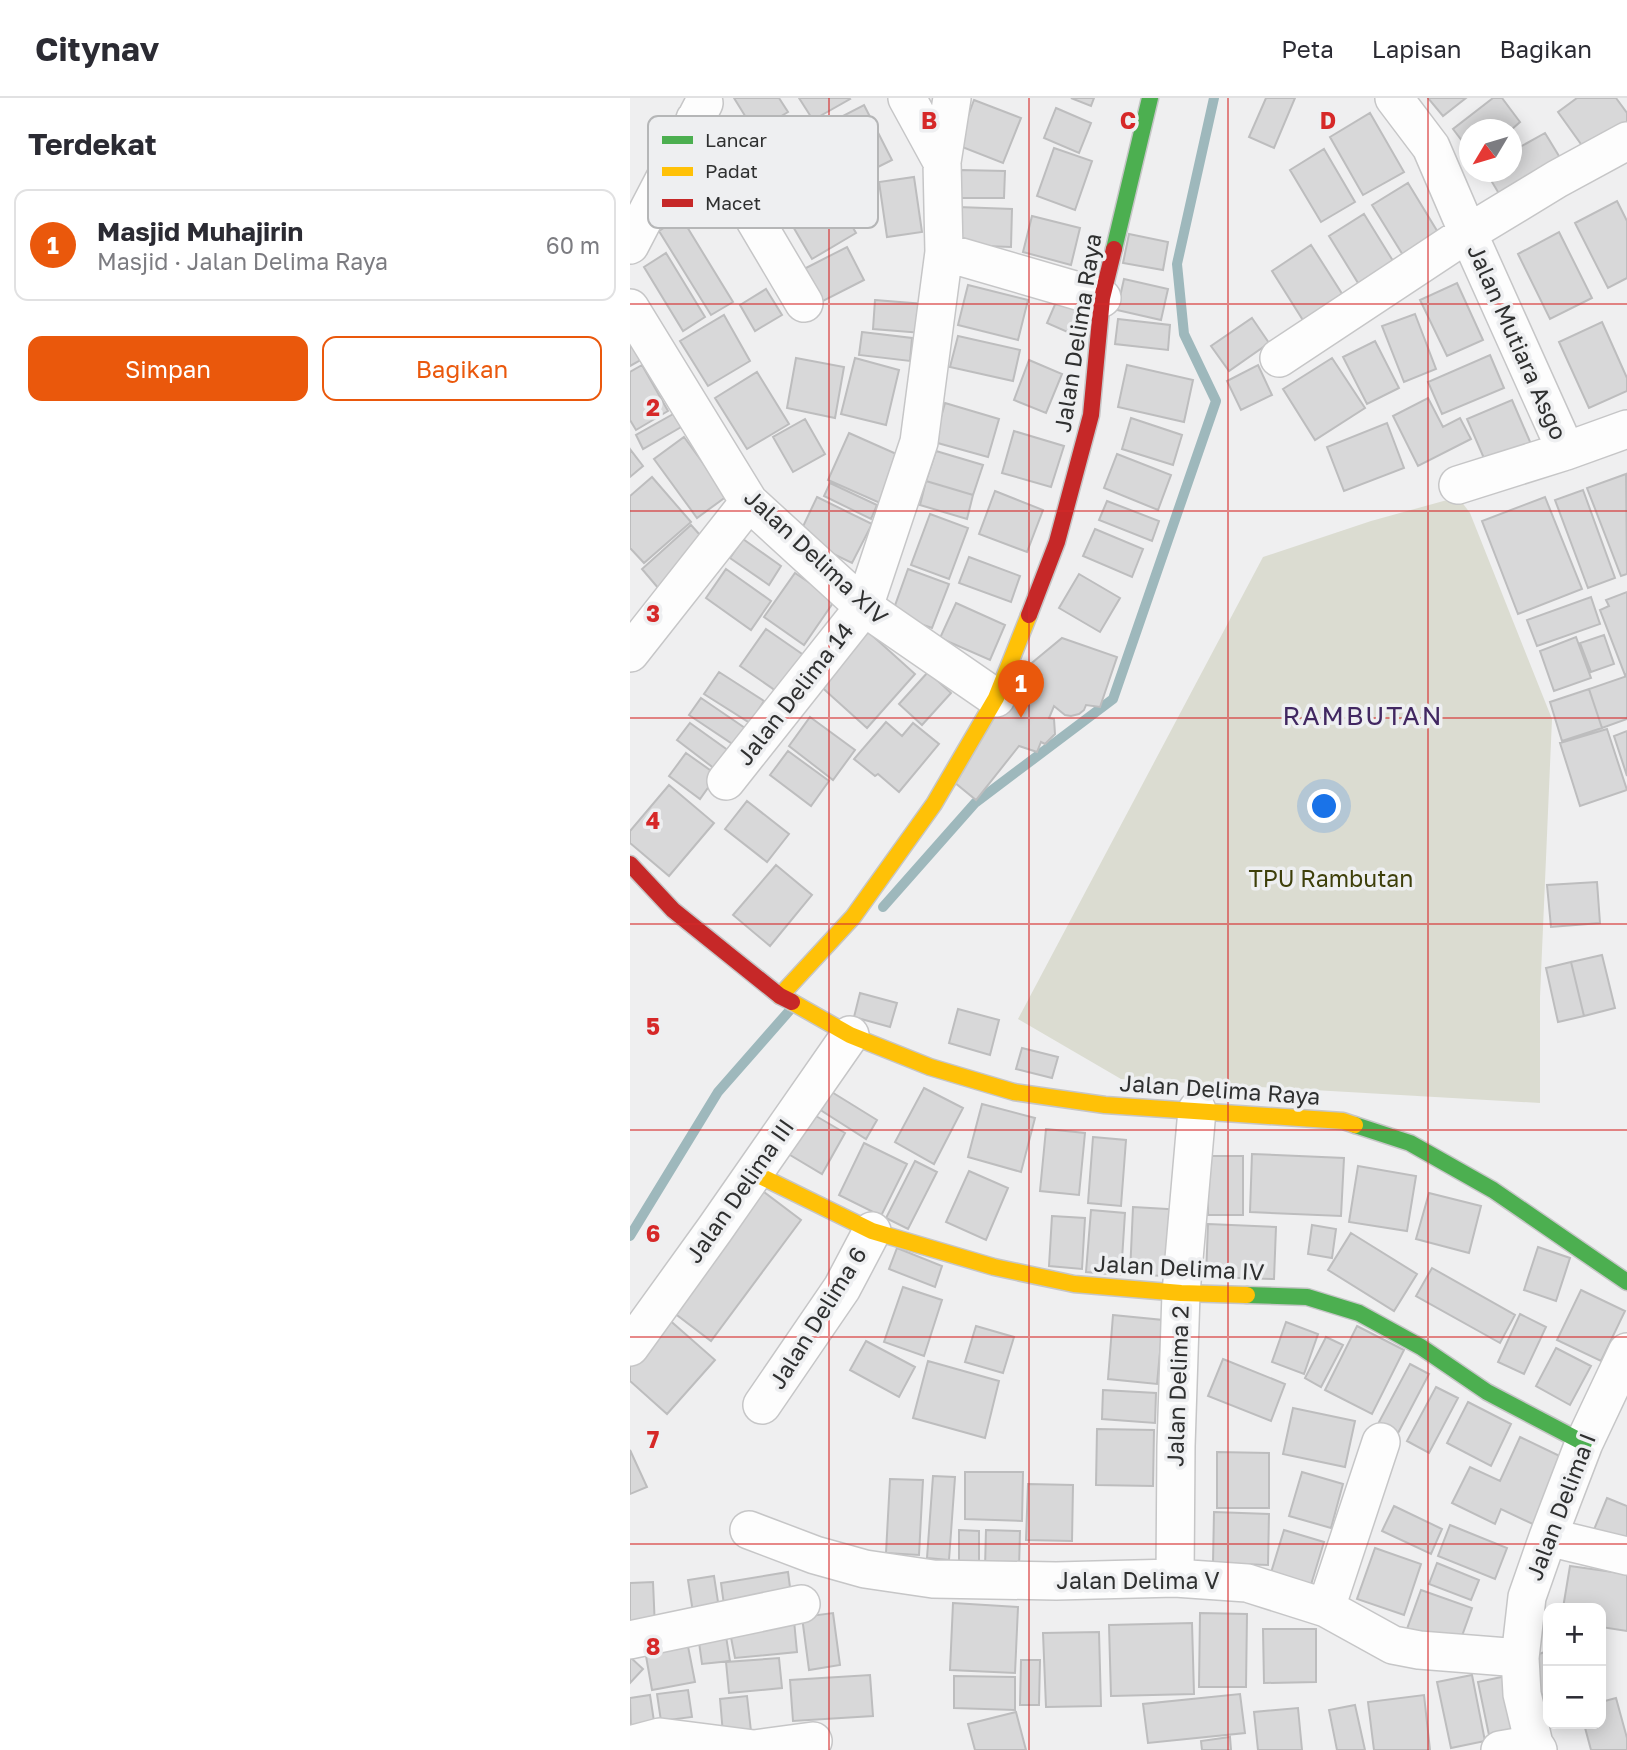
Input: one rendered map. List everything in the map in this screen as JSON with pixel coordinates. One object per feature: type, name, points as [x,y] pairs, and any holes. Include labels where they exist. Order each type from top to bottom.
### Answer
[{"type":"street","points":[[907,98],[942,162]]},
{"type":"street","name":"Jalan Delima 14","points":[[726,781],[864,607],[919,442],[944,252],[942,162],[952,98]]},
{"type":"street","name":"Jalan Delima Raya","points":[[1150,98],[1102,298],[1091,415],[1057,541],[996,698],[934,804],[853,917],[783,998],[850,1035],[930,1068],[1014,1092],[1105,1105],[1343,1121],[1410,1143],[1493,1190],[1627,1282]]},
{"type":"street","name":"Jalan Mutiara Asgo","points":[[1394,98],[1431,147],[1566,451]]},
{"type":"street","name":"Jalan Mutiara Asgo","points":[[1279,358],[1468,233],[1557,179],[1627,141]]},
{"type":"street","points":[[630,245],[648,211]]},
{"type":"street","points":[[764,228],[804,303]]},
{"type":"street","points":[[944,252],[1102,298]]},
{"type":"street","name":"Jalan Delima XIV","points":[[630,308],[750,502],[864,607],[996,698]]},
{"type":"street","name":"Jalan Mutiara Asgo","points":[[1458,485],[1627,429]]},
{"type":"street","points":[[630,653],[750,502]]},
{"type":"street","points":[[630,864],[673,910],[783,998]]},
{"type":"street","name":"Jalan Delima III","points":[[630,1347],[850,1035]]},
{"type":"street","name":"Jalan Delima 2","points":[[1175,1578],[1181,1293],[1197,1110]]},
{"type":"street","name":"Jalan Delima IV","points":[[754,1173],[872,1231],[994,1266],[1074,1284],[1181,1293],[1307,1297],[1359,1313],[1421,1347],[1487,1392],[1584,1443]]},
{"type":"street","name":"Jalan Delima 6","points":[[762,1405],[842,1288],[872,1231]]},
{"type":"street","name":"Jalan Delima I","points":[[1524,1748],[1520,1658],[1527,1597],[1584,1443],[1627,1352]]},
{"type":"street","points":[[1326,1608],[1381,1442]]},
{"type":"street","name":"Jalan Delima V","points":[[749,1530],[815,1555],[865,1569],[933,1579],[1056,1581],[1175,1578],[1247,1583],[1326,1608],[1393,1645],[1419,1650],[1520,1658]]},
{"type":"street","points":[[1548,1537],[1627,1556]]},
{"type":"street","points":[[630,1640],[802,1604]]},
{"type":"street","points":[[630,1745],[660,1737],[754,1749],[813,1741]]},
{"type":"green space","name":"TPU Rambutan","points":[[1458,497],[1470,513],[1552,719],[1540,997],[1540,1103],[1121,1079],[1018,1019],[1263,557],[1371,521]]},
{"type":"building","points":[[734,98],[779,98],[788,112],[781,116],[745,116]]},
{"type":"building","points":[[799,98],[850,99],[820,116],[810,116]]},
{"type":"building","points":[[1071,98],[1094,98],[1091,106]]},
{"type":"building","points":[[1266,98],[1295,98],[1274,148],[1249,137]]},
{"type":"building","points":[[1428,98],[1466,98],[1443,116]]},
{"type":"building","points":[[1493,98],[1502,98],[1518,119],[1466,119]]},
{"type":"building","points":[[1577,98],[1616,98],[1627,113],[1627,121],[1586,151],[1558,112]]},
{"type":"building","points":[[974,100],[1021,118],[1003,163],[957,145]]},
{"type":"building","points":[[864,105],[870,116],[843,116]]},
{"type":"building","points":[[1056,108],[1091,123],[1079,153],[1044,138]]},
{"type":"building","points":[[1370,113],[1404,172],[1363,195],[1330,137]]},
{"type":"building","points":[[1459,124],[1459,137],[1453,129]]},
{"type":"building","points":[[878,132],[892,160],[878,167]]},
{"type":"building","points":[[1545,133],[1565,166],[1504,202],[1492,182],[1522,182],[1522,146]]},
{"type":"building","points":[[1054,148],[1092,161],[1075,210],[1037,196]]},
{"type":"building","points":[[1324,149],[1355,202],[1321,222],[1290,170]]},
{"type":"building","points":[[961,170],[1005,171],[1004,198],[960,198]]},
{"type":"building","points":[[914,177],[922,232],[887,237],[879,182]]},
{"type":"building","points":[[1408,183],[1442,239],[1406,260],[1372,205]]},
{"type":"building","points":[[1617,201],[1627,221],[1627,278],[1608,288],[1575,223]]},
{"type":"building","points":[[958,207],[1012,209],[1011,247],[957,245]]},
{"type":"building","points":[[1364,214],[1398,269],[1363,291],[1329,236]]},
{"type":"building","points":[[1032,216],[1080,228],[1071,265],[1023,252]]},
{"type":"building","points":[[664,228],[688,228],[733,302],[711,315],[659,231]]},
{"type":"building","points":[[794,228],[853,228],[856,233],[812,259]]},
{"type":"building","points":[[1559,232],[1592,298],[1550,319],[1518,254]]},
{"type":"building","points":[[1129,234],[1168,242],[1163,270],[1123,263]]},
{"type":"building","points":[[1311,245],[1346,300],[1306,325],[1272,271]]},
{"type":"building","points":[[847,247],[864,280],[821,302],[804,269]]},
{"type":"building","points":[[666,253],[705,317],[683,331],[644,267]]},
{"type":"building","points":[[1124,279],[1168,289],[1161,320],[1117,310]]},
{"type":"building","points":[[1457,283],[1483,340],[1447,356],[1420,300]]},
{"type":"building","points":[[968,285],[1028,300],[1018,340],[958,325]]},
{"type":"building","points":[[766,289],[782,315],[755,331],[740,305]]},
{"type":"building","points":[[1060,293],[1085,304],[1072,334],[1047,323]]},
{"type":"building","points":[[875,300],[924,304],[922,333],[873,329]]},
{"type":"building","points":[[1415,314],[1436,369],[1404,382],[1382,326]]},
{"type":"building","points":[[724,315],[750,361],[708,386],[680,341]]},
{"type":"building","points":[[1252,318],[1269,343],[1229,371],[1211,346]]},
{"type":"building","points":[[1118,319],[1170,325],[1168,350],[1115,344]]},
{"type":"building","points":[[1602,322],[1627,378],[1627,391],[1589,408],[1559,342]]},
{"type":"building","points":[[630,331],[646,357],[630,366]]},
{"type":"building","points":[[862,332],[912,338],[910,361],[859,355]]},
{"type":"building","points":[[958,336],[1020,350],[1013,381],[950,367]]},
{"type":"building","points":[[1375,341],[1399,388],[1367,404],[1343,357]]},
{"type":"building","points":[[1490,355],[1504,388],[1442,414],[1428,382]]},
{"type":"building","points":[[796,358],[844,367],[835,418],[787,408]]},
{"type":"building","points":[[855,358],[899,370],[886,425],[841,414]]},
{"type":"building","points":[[1332,358],[1365,408],[1315,440],[1283,389]]},
{"type":"building","points":[[1029,360],[1062,374],[1046,413],[1014,400]]},
{"type":"building","points":[[642,365],[668,411],[636,430],[630,420],[630,372]]},
{"type":"building","points":[[1127,365],[1193,380],[1184,422],[1118,407]]},
{"type":"building","points":[[1258,365],[1272,395],[1241,410],[1227,381]]},
{"type":"building","points":[[757,372],[789,424],[747,449],[715,398]]},
{"type":"building","points":[[1428,398],[1443,427],[1460,418],[1471,439],[1418,466],[1393,416]]},
{"type":"building","points":[[1512,400],[1531,444],[1486,463],[1467,419]]},
{"type":"building","points":[[945,403],[999,419],[988,457],[934,442]]},
{"type":"building","points":[[675,413],[683,426],[643,449],[636,435]]},
{"type":"building","points":[[1131,418],[1182,435],[1173,465],[1122,449]]},
{"type":"building","points":[[805,419],[825,454],[793,472],[773,437]]},
{"type":"building","points":[[1387,423],[1404,468],[1344,491],[1327,447]]},
{"type":"building","points":[[1014,431],[1064,446],[1051,487],[1002,473]]},
{"type":"building","points":[[849,433],[901,456],[880,503],[828,480]]},
{"type":"building","points":[[684,437],[727,496],[697,518],[654,459]]},
{"type":"building","points":[[630,449],[643,466],[630,477]]},
{"type":"building","points":[[936,451],[983,465],[973,495],[926,481]]},
{"type":"building","points":[[1117,454],[1171,475],[1158,510],[1104,488]]},
{"type":"building","points":[[1626,474],[1627,574],[1621,576],[1587,488]]},
{"type":"building","points":[[652,477],[691,522],[644,563],[630,548],[630,496]]},
{"type":"building","points":[[926,481],[973,495],[967,519],[920,505]]},
{"type":"building","points":[[830,483],[877,505],[871,519],[824,496]]},
{"type":"building","points":[[1583,490],[1615,578],[1588,588],[1555,500]]},
{"type":"building","points":[[995,491],[1043,510],[1027,552],[979,534]]},
{"type":"building","points":[[817,497],[872,524],[852,563],[798,537]]},
{"type":"building","points":[[1545,497],[1582,589],[1518,614],[1482,521]]},
{"type":"building","points":[[1107,501],[1159,521],[1152,541],[1099,520]]},
{"type":"building","points":[[930,514],[968,528],[949,579],[911,565]]},
{"type":"building","points":[[691,525],[709,545],[659,589],[642,569]]},
{"type":"building","points":[[1095,529],[1143,549],[1132,577],[1083,556]]},
{"type":"building","points":[[743,539],[781,566],[769,585],[730,558]]},
{"type":"building","points":[[969,557],[1020,576],[1011,602],[959,583]]},
{"type":"building","points":[[726,569],[771,601],[751,630],[706,598]]},
{"type":"building","points":[[908,569],[949,584],[932,628],[892,614]]},
{"type":"building","points":[[795,573],[835,600],[804,645],[764,617]]},
{"type":"building","points":[[1079,574],[1120,598],[1100,632],[1059,608]]},
{"type":"building","points":[[1627,592],[1625,675],[1600,610],[1609,606],[1606,600]]},
{"type":"building","points":[[1591,597],[1600,624],[1537,646],[1527,620]]},
{"type":"building","points":[[956,603],[1005,625],[990,660],[940,638]]},
{"type":"building","points":[[766,629],[805,656],[779,693],[740,666]]},
{"type":"building","points":[[865,629],[915,674],[867,728],[817,683]]},
{"type":"building","points":[[1604,635],[1614,664],[1591,672],[1580,643]]},
{"type":"building","points":[[1576,637],[1591,678],[1554,691],[1540,651]]},
{"type":"building","points":[[1062,638],[1117,657],[1100,707],[1086,705],[1079,714],[1071,716],[1065,715],[1054,706],[1049,718],[1054,719],[1055,734],[1045,744],[1041,742],[1037,752],[1019,746],[976,800],[954,782],[1016,676]]},
{"type":"building","points":[[719,672],[764,701],[750,723],[704,694]]},
{"type":"building","points":[[928,672],[951,693],[922,725],[899,704]]},
{"type":"building","points":[[1627,676],[1627,719],[1602,728],[1589,689]]},
{"type":"building","points":[[1589,689],[1602,728],[1562,741],[1550,702]]},
{"type":"building","points":[[701,698],[745,728],[734,745],[689,715]]},
{"type":"building","points":[[810,717],[855,750],[833,780],[789,746]]},
{"type":"building","points":[[886,722],[902,736],[913,723],[939,744],[899,792],[854,759]]},
{"type":"building","points":[[690,723],[729,751],[715,769],[677,740]]},
{"type":"building","points":[[1607,729],[1627,790],[1580,806],[1560,743]]},
{"type":"building","points":[[1627,731],[1627,776],[1614,736]]},
{"type":"building","points":[[788,751],[829,781],[811,806],[770,775]]},
{"type":"building","points":[[686,753],[717,775],[700,799],[669,776]]},
{"type":"building","points":[[669,785],[714,823],[669,876],[630,843],[630,831]]},
{"type":"building","points":[[747,801],[789,834],[767,862],[725,829]]},
{"type":"building","points":[[776,865],[812,895],[770,946],[733,915]]},
{"type":"building","points":[[1597,882],[1600,923],[1551,927],[1547,885]]},
{"type":"building","points":[[1602,955],[1615,1008],[1584,1016],[1571,962]]},
{"type":"building","points":[[1571,962],[1584,1016],[1558,1022],[1546,968]]},
{"type":"building","points":[[860,993],[897,1003],[890,1027],[854,1017]]},
{"type":"building","points":[[958,1009],[999,1020],[990,1055],[949,1043]]},
{"type":"building","points":[[1022,1048],[1058,1057],[1052,1078],[1016,1069]]},
{"type":"building","points":[[822,1086],[877,1120],[866,1139],[811,1104]]},
{"type":"building","points":[[924,1088],[963,1108],[934,1164],[895,1142]]},
{"type":"building","points":[[982,1104],[1035,1118],[1021,1172],[968,1157]]},
{"type":"building","points":[[804,1109],[845,1133],[822,1174],[780,1149]]},
{"type":"building","points":[[1046,1129],[1085,1133],[1079,1195],[1040,1191]]},
{"type":"building","points":[[1093,1137],[1126,1140],[1121,1206],[1088,1203]]},
{"type":"building","points":[[864,1143],[907,1164],[881,1216],[839,1195]]},
{"type":"building","points":[[1252,1154],[1344,1158],[1341,1216],[1250,1212]]},
{"type":"building","points":[[1208,1156],[1243,1156],[1243,1215],[1208,1215]]},
{"type":"building","points":[[915,1161],[937,1172],[908,1229],[886,1218]]},
{"type":"building","points":[[1358,1166],[1416,1176],[1407,1231],[1349,1222]]},
{"type":"building","points":[[969,1171],[1008,1188],[986,1240],[946,1222]]},
{"type":"building","points":[[760,1189],[801,1220],[711,1341],[669,1309]]},
{"type":"building","points":[[1429,1193],[1481,1206],[1469,1253],[1416,1239]]},
{"type":"building","points":[[1133,1207],[1184,1210],[1180,1277],[1130,1274]]},
{"type":"building","points":[[1091,1210],[1125,1213],[1121,1275],[1086,1272]]},
{"type":"building","points":[[1052,1216],[1085,1218],[1082,1269],[1049,1266]]},
{"type":"building","points":[[1208,1224],[1276,1227],[1274,1279],[1206,1277]]},
{"type":"building","points":[[1312,1225],[1336,1229],[1332,1258],[1308,1254]]},
{"type":"building","points":[[1351,1233],[1417,1274],[1394,1311],[1328,1270]]},
{"type":"building","points":[[1538,1247],[1570,1258],[1556,1301],[1524,1290]]},
{"type":"building","points":[[897,1248],[942,1266],[935,1287],[889,1269]]},
{"type":"building","points":[[1432,1268],[1515,1315],[1500,1343],[1416,1296]]},
{"type":"building","points":[[903,1287],[942,1300],[924,1356],[884,1342]]},
{"type":"building","points":[[1581,1290],[1625,1311],[1601,1361],[1557,1340]]},
{"type":"building","points":[[1520,1314],[1546,1327],[1524,1374],[1498,1362]]},
{"type":"building","points":[[1113,1315],[1163,1320],[1157,1384],[1108,1379]]},
{"type":"building","points":[[666,1317],[715,1360],[667,1414],[630,1381],[630,1359]]},
{"type":"building","points":[[1286,1322],[1318,1334],[1304,1374],[1272,1362]]},
{"type":"building","points":[[976,1326],[1014,1337],[1003,1373],[965,1362]]},
{"type":"building","points":[[1357,1326],[1404,1350],[1372,1414],[1325,1390]]},
{"type":"building","points":[[1326,1337],[1343,1345],[1321,1387],[1305,1378]]},
{"type":"building","points":[[866,1341],[915,1367],[899,1397],[850,1370]]},
{"type":"building","points":[[1556,1348],[1591,1366],[1570,1405],[1536,1386]]},
{"type":"building","points":[[1223,1359],[1285,1384],[1271,1421],[1208,1396]]},
{"type":"building","points":[[928,1361],[999,1381],[985,1438],[913,1418]]},
{"type":"building","points":[[1410,1364],[1429,1374],[1398,1433],[1379,1422]]},
{"type":"building","points":[[1436,1387],[1458,1398],[1429,1453],[1407,1441]]},
{"type":"building","points":[[1103,1390],[1156,1393],[1155,1423],[1102,1419]]},
{"type":"building","points":[[1468,1402],[1511,1424],[1491,1466],[1447,1443]]},
{"type":"building","points":[[1293,1408],[1355,1421],[1345,1467],[1283,1454]]},
{"type":"building","points":[[1097,1429],[1154,1430],[1153,1486],[1096,1485]]},
{"type":"building","points":[[1520,1437],[1568,1460],[1537,1526],[1501,1509],[1495,1524],[1452,1503],[1470,1467],[1500,1481]]},
{"type":"building","points":[[630,1450],[647,1487],[630,1494]]},
{"type":"building","points":[[1217,1452],[1269,1453],[1269,1508],[1217,1508]]},
{"type":"building","points":[[965,1472],[1023,1472],[1022,1521],[965,1519]]},
{"type":"building","points":[[1302,1472],[1343,1484],[1331,1528],[1289,1516]]},
{"type":"building","points":[[933,1476],[955,1477],[949,1560],[927,1558]]},
{"type":"building","points":[[890,1479],[923,1480],[919,1555],[886,1553]]},
{"type":"building","points":[[1028,1484],[1073,1485],[1072,1541],[1026,1540]]},
{"type":"building","points":[[1607,1498],[1627,1506],[1627,1547],[1593,1532]]},
{"type":"building","points":[[1394,1506],[1442,1529],[1431,1554],[1382,1531]]},
{"type":"building","points":[[1214,1512],[1269,1514],[1268,1565],[1213,1563]]},
{"type":"building","points":[[1450,1525],[1507,1548],[1495,1579],[1438,1556]]},
{"type":"building","points":[[959,1530],[979,1531],[979,1561],[959,1561]]},
{"type":"building","points":[[986,1530],[1020,1531],[1019,1569],[985,1568]]},
{"type":"building","points":[[1284,1530],[1324,1542],[1310,1588],[1270,1576]]},
{"type":"building","points":[[1375,1548],[1421,1564],[1404,1615],[1357,1599]]},
{"type":"building","points":[[1437,1563],[1479,1580],[1471,1600],[1429,1584]]},
{"type":"building","points":[[1570,1566],[1627,1574],[1627,1631],[1606,1628],[1606,1603],[1564,1603]]},
{"type":"building","points":[[788,1572],[791,1595],[724,1605],[721,1583]]},
{"type":"building","points":[[714,1576],[720,1615],[694,1619],[688,1580]]},
{"type":"building","points":[[653,1582],[655,1628],[630,1630],[630,1583]]},
{"type":"building","points":[[1421,1590],[1472,1608],[1458,1647],[1407,1629]]},
{"type":"building","points":[[953,1603],[1018,1607],[1015,1673],[950,1670]]},
{"type":"building","points":[[793,1610],[797,1652],[735,1658],[728,1622]]},
{"type":"building","points":[[833,1613],[840,1665],[809,1670],[802,1617]]},
{"type":"building","points":[[1200,1613],[1247,1614],[1246,1687],[1199,1687]]},
{"type":"building","points":[[1192,1623],[1194,1694],[1111,1696],[1109,1625]]},
{"type":"building","points":[[724,1624],[730,1661],[702,1664],[697,1628]]},
{"type":"building","points":[[1263,1629],[1316,1629],[1316,1682],[1264,1683]]},
{"type":"building","points":[[685,1631],[695,1682],[652,1690],[643,1639]]},
{"type":"building","points":[[1099,1632],[1101,1706],[1046,1707],[1043,1633]]},
{"type":"building","points":[[1543,1653],[1543,1695],[1539,1696],[1527,1658]]},
{"type":"building","points":[[630,1657],[643,1669],[630,1683]]},
{"type":"building","points":[[779,1658],[782,1688],[729,1693],[726,1662]]},
{"type":"building","points":[[1021,1660],[1040,1660],[1039,1705],[1020,1705]]},
{"type":"building","points":[[870,1675],[873,1716],[793,1721],[790,1680]]},
{"type":"building","points":[[1472,1675],[1485,1741],[1451,1748],[1437,1682]]},
{"type":"building","points":[[1511,1675],[1524,1733],[1490,1740],[1478,1682]]},
{"type":"building","points":[[954,1676],[1015,1677],[1015,1710],[954,1708]]},
{"type":"building","points":[[688,1690],[692,1717],[661,1721],[657,1694]]},
{"type":"building","points":[[1240,1694],[1245,1733],[1148,1743],[1143,1704]]},
{"type":"building","points":[[650,1695],[655,1728],[631,1731],[630,1698]]},
{"type":"building","points":[[1424,1695],[1430,1750],[1374,1750],[1368,1702]]},
{"type":"building","points":[[747,1696],[751,1731],[723,1734],[720,1699]]},
{"type":"building","points":[[1616,1698],[1627,1738],[1627,1750],[1591,1750],[1585,1729],[1606,1729],[1606,1701]]},
{"type":"building","points":[[1355,1705],[1365,1750],[1337,1750],[1329,1710]]},
{"type":"building","points":[[1298,1708],[1302,1750],[1258,1750],[1254,1712]]},
{"type":"building","points":[[1016,1712],[1026,1750],[975,1750],[968,1724]]},
{"type":"building","points":[[1230,1737],[1231,1750],[1202,1750],[1201,1741]]},
{"type":"waterway","points":[[883,907],[975,803],[1113,699],[1216,401],[1184,334],[1177,264],[1214,98]]},
{"type":"waterway","points":[[630,1236],[718,1092],[790,1010]]},
{"type":"traffic: fast","points":[[1114,249],[1150,98]]},
{"type":"traffic: fast","points":[[1355,1125],[1410,1143],[1493,1190],[1627,1282]]},
{"type":"traffic: fast","points":[[1247,1295],[1307,1297],[1359,1313],[1421,1347],[1487,1392],[1584,1443]]},
{"type":"traffic: slow","points":[[780,996],[853,917],[934,804],[996,698],[1029,615]]},
{"type":"traffic: slow","points":[[792,1002],[850,1035],[930,1067],[1014,1092],[1105,1105],[1343,1121],[1355,1125]]},
{"type":"traffic: slow","points":[[754,1173],[872,1231],[994,1267],[1074,1284],[1181,1293],[1247,1295]]},
{"type":"traffic: jam","points":[[1029,615],[1057,542],[1091,415],[1102,298],[1114,249]]},
{"type":"traffic: jam","points":[[630,864],[673,910],[780,996],[792,1002]]},
{"type":"place","name":"Masjid Muhajirin","points":[[1021,718]]},
{"type":"district","name":"RAMBUTAN","points":[[1363,716]]}]
